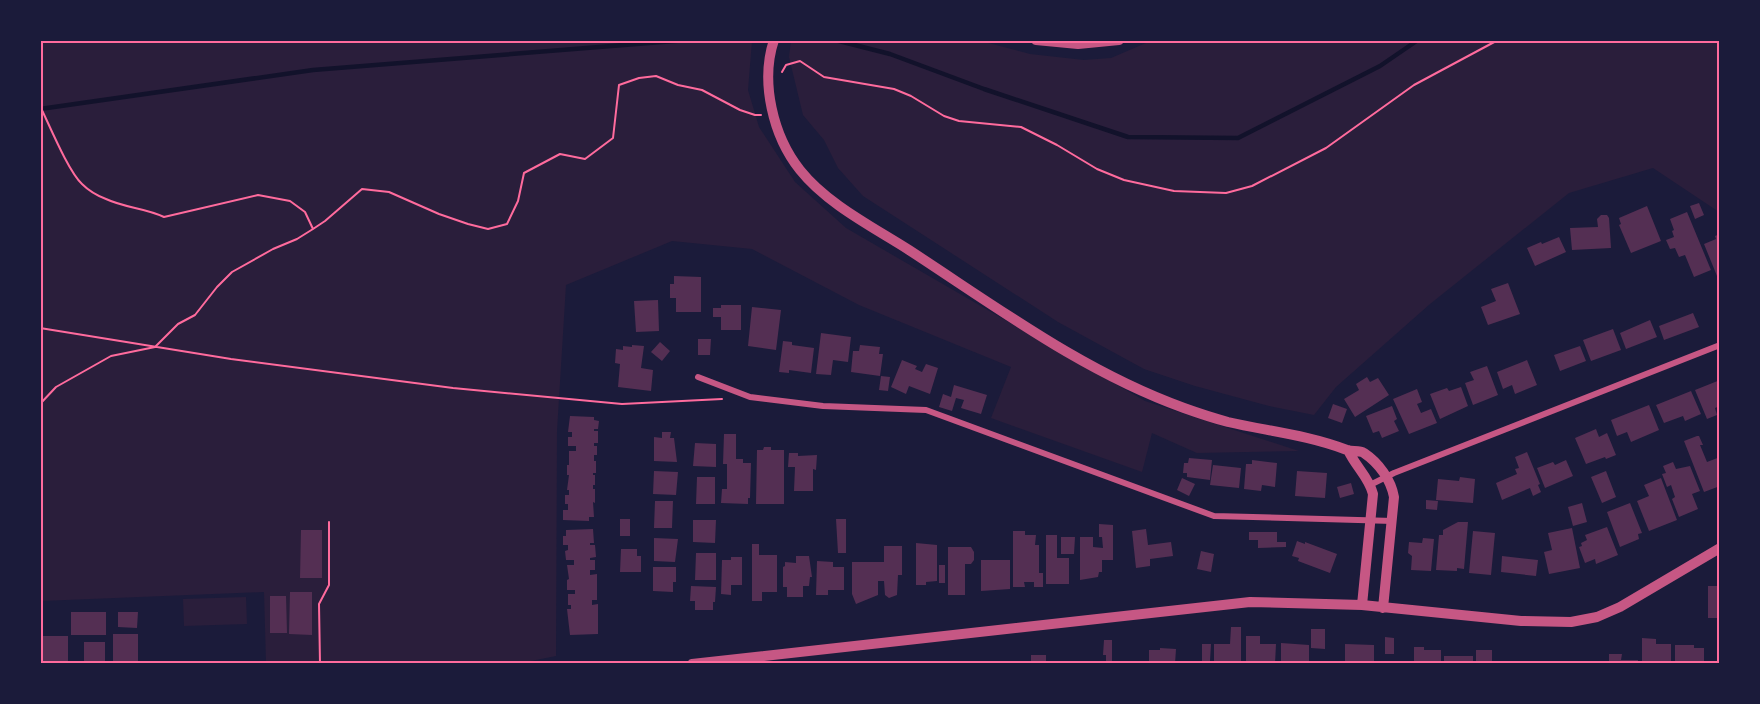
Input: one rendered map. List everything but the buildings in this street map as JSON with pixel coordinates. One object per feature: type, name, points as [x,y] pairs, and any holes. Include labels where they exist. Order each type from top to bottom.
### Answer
[{"type":"street","points":[[774,40],[769,62],[769,84],[774,115],[787,150],[801,171],[822,191],[850,212],[1078,360],[1122,383],[1196,412],[1226,421],[1362,452],[1375,462],[1392,487],[1394,497],[1383,608]]},
{"type":"street","points":[[1036,40],[1078,44],[1119,40]]},
{"type":"street","points":[[1370,485],[1719,345]]},
{"type":"street","points":[[698,377],[750,397],[823,406],[926,410],[1214,516],[1393,521]]},
{"type":"street","points":[[1348,450],[1370,485],[1373,494],[1362,605]]},
{"type":"street","points":[[692,663],[1226,604],[1274,602],[1362,605],[1540,622],[1584,620],[1620,608],[1719,548]]},
{"type":"path","points":[[769,84],[781,74],[786,65],[800,61],[824,77],[894,89],[911,96],[944,116],[959,121],[1021,127],[1057,145],[1096,169],[1124,180],[1174,191],[1226,194],[1252,186],[1326,148],[1414,85],[1498,40]]},
{"type":"path","points":[[40,404],[56,387],[111,356],[155,347],[178,324],[195,315],[232,272],[273,249],[297,239],[326,221],[362,189],[389,192],[439,214],[488,229],[507,224],[518,201],[524,172],[560,154],[585,159],[613,138],[620,85],[639,78],[656,76],[678,85],[702,90],[755,115],[774,115]]},
{"type":"path","points":[[40,106],[58,144],[81,183],[104,199],[164,217],[258,195],[290,201],[305,212],[313,229]]},
{"type":"path","points":[[40,328],[155,347],[453,388],[614,403],[727,398]]},
{"type":"path","points":[[320,663],[319,604],[329,585],[329,522]]},
{"type":"shaded area","points":[[791,40],[981,41],[1030,54],[1084,60],[1111,58],[1153,40],[1719,41],[1719,212],[1653,168],[1569,193],[1430,304],[1336,387],[1314,415],[1269,406],[1195,386],[1144,369],[1058,322],[863,196],[838,168],[824,140],[803,115],[789,57]]},
{"type":"shaded area","points":[[40,41],[752,41],[748,90],[759,127],[795,182],[846,228],[1145,401],[1299,451],[1197,453],[1152,433],[1142,472],[991,418],[1011,367],[859,305],[752,249],[672,241],[566,285],[557,431],[556,656],[516,664],[266,663],[264,592],[41,601]]},
{"type":"shaded area","points":[[246,597],[247,624],[184,626],[183,599]]},
{"type":"waterway","points":[[40,109],[313,70],[687,40]]},
{"type":"waterway","points":[[835,40],[890,54],[984,89],[1128,137],[1238,138],[1380,66],[1418,40]]}]
